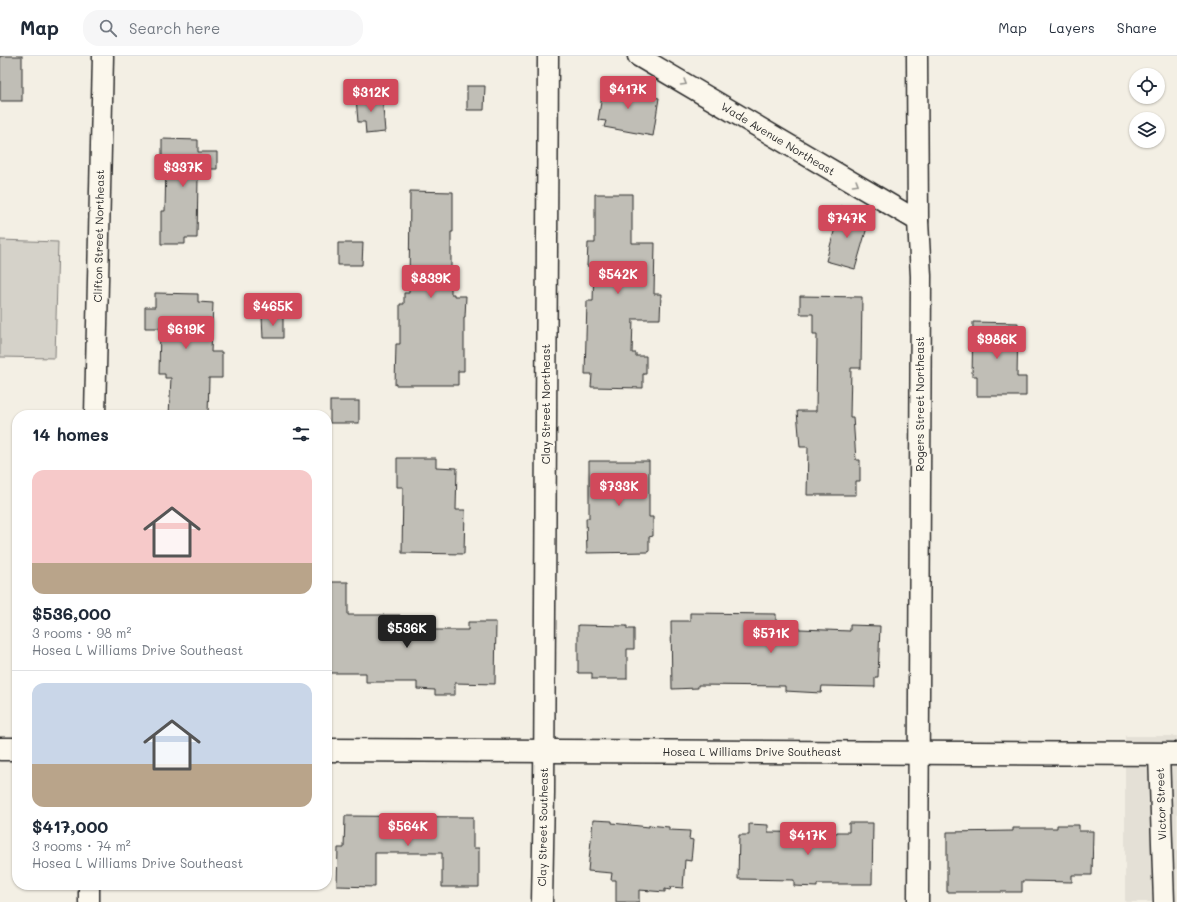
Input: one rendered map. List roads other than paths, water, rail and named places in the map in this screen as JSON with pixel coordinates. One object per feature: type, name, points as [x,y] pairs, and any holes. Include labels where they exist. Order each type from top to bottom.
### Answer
[{"type":"street","name":"Clifton Street Northeast","points":[[95,410],[103,56]]},
{"type":"street","name":"Clay Street Northeast","points":[[544,751],[548,56]]},
{"type":"street","name":"Wade Avenue Northeast","points":[[638,56],[918,221]]},
{"type":"street","name":"Rogers Street Northeast","points":[[917,56],[918,221],[920,276],[918,902]]},
{"type":"street","points":[[0,749],[12,749]]},
{"type":"street","name":"Hosea L Williams Drive Southeast","points":[[332,750],[1168,754]]},
{"type":"street","name":"Clay Street Southeast","points":[[542,902],[544,751]]},
{"type":"street","name":"Victor Street","points":[[1164,902],[1168,754]]},
{"type":"street","points":[[89,890],[89,902]]}]
